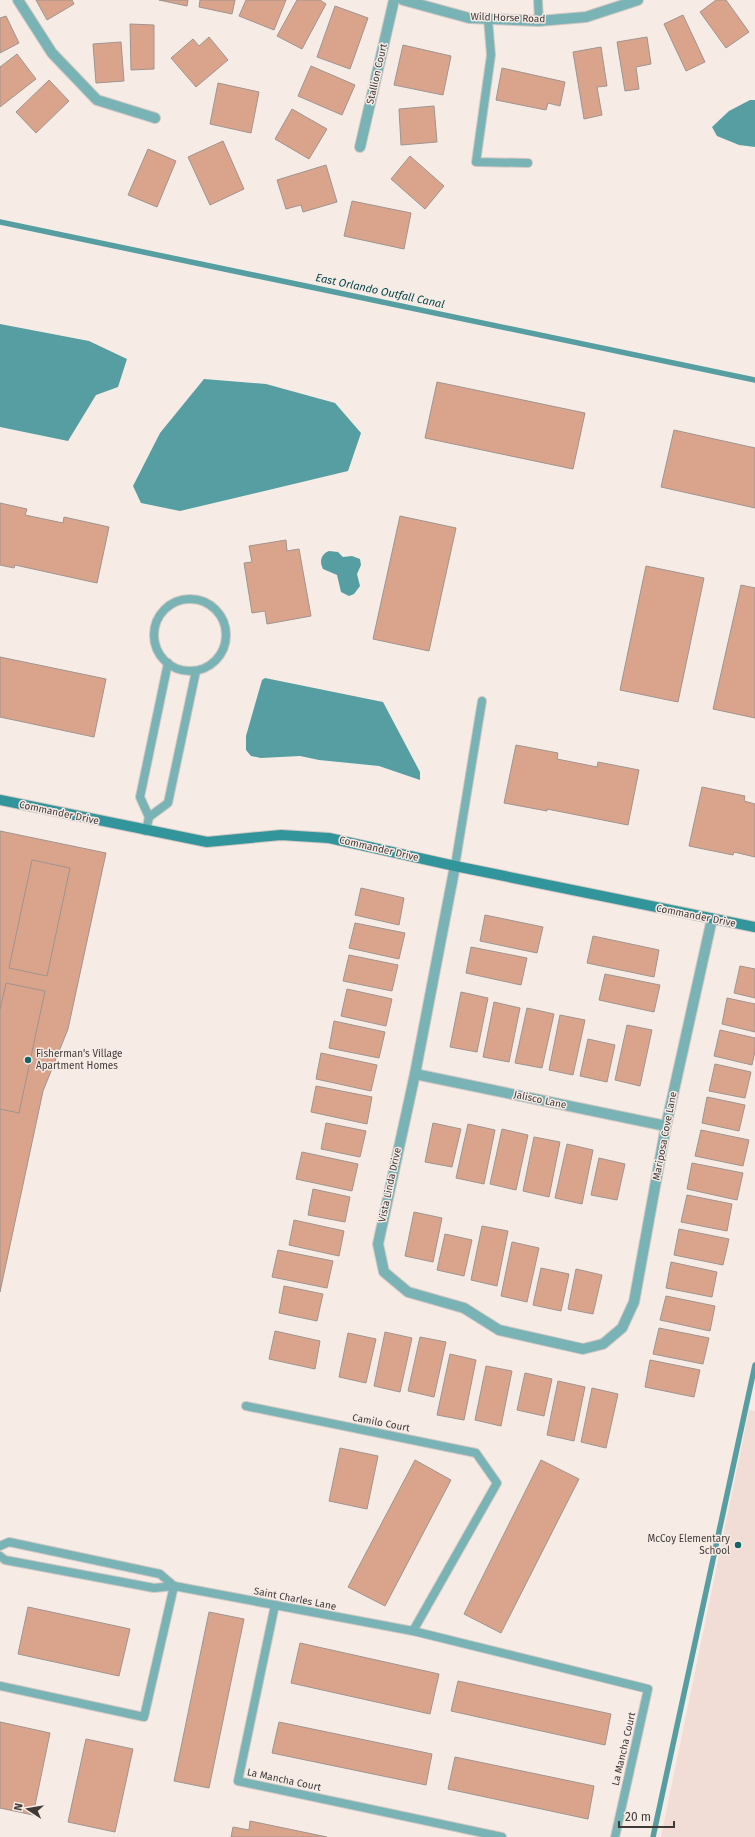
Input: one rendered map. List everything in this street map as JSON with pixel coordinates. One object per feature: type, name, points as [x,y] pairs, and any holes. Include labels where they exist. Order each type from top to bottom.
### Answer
[{"type":"street","points":[[18,0],[52,53],[97,100],[155,118]]},
{"type":"street","name":"Stallion Court","points":[[360,147],[394,0]]},
{"type":"street","name":"Wild Horse Road","points":[[403,0],[469,18],[539,21],[586,17],[638,0]]},
{"type":"street","name":"Commander Drive","points":[[0,800],[146,831],[207,842],[282,835],[329,838],[455,866],[755,927]]},
{"type":"street","name":"Vista Linda Drive","points":[[455,866],[415,1074],[378,1244],[384,1272],[408,1292],[464,1308],[500,1330],[583,1348],[603,1344]]},
{"type":"street","name":"Mariposa Cove Lane","points":[[603,1344],[622,1328],[634,1302],[666,1126],[712,919]]},
{"type":"street","name":"Jalisco Lane","points":[[415,1074],[666,1126]]},
{"type":"lane","points":[[538,0],[539,21]]},
{"type":"lane","points":[[488,18],[491,55],[476,162],[528,163]]},
{"type":"lane","points":[[191,598],[203,601],[214,607],[222,616],[227,631],[225,647],[221,655],[207,667],[196,671],[173,667],[163,660],[157,649],[154,638],[155,626],[160,615],[169,606],[180,600],[191,598]]},
{"type":"lane","points":[[146,831],[149,817],[140,797],[168,663]]},
{"type":"lane","points":[[149,817],[168,803],[196,671]]},
{"type":"lane","points":[[455,866],[482,701]]},
{"type":"lane","name":"Camilo Court","points":[[246,1406],[476,1453],[497,1483],[413,1631]]},
{"type":"lane","name":"Saint Charles Lane","points":[[0,1546],[9,1542],[160,1574],[174,1586]]},
{"type":"lane","name":"Saint Charles Lane","points":[[0,1556],[5,1560],[154,1588],[174,1586],[413,1631],[648,1689]]},
{"type":"lane","points":[[0,1686],[144,1717],[174,1586]]},
{"type":"lane","name":"La Mancha Court","points":[[275,1605],[238,1781],[502,1837]]},
{"type":"lane","name":"La Mancha Court","points":[[615,1837],[648,1689]]},
{"type":"shaded area","name":"McCoy Elementary School","points":[[749,1410],[755,1411],[755,1837],[661,1837]]},
{"type":"water","points":[[750,100],[755,100],[755,147],[739,145],[717,136],[712,127],[729,111]]},
{"type":"water","points":[[0,324],[89,341],[127,359],[118,387],[96,395],[68,441],[0,427]]},
{"type":"water","points":[[204,379],[266,384],[335,403],[361,433],[348,471],[180,511],[141,503],[133,486],[160,433]]},
{"type":"water","points":[[329,551],[338,552],[343,557],[352,556],[360,559],[361,565],[357,574],[360,586],[354,594],[349,596],[341,592],[337,575],[323,569],[321,563],[322,558],[324,554]]},
{"type":"water","points":[[265,678],[383,702],[420,772],[420,780],[379,766],[319,760],[300,756],[261,758],[251,756],[246,750],[246,736],[262,680]]},
{"type":"building","points":[[36,0],[72,0],[74,4],[47,20]]},
{"type":"building","points":[[159,0],[188,0],[187,6]]},
{"type":"building","points":[[200,0],[235,0],[232,14],[199,7]]},
{"type":"building","points":[[246,0],[286,0],[274,30],[239,16]]},
{"type":"building","points":[[297,0],[320,0],[326,4],[302,49],[277,36]]},
{"type":"building","points":[[716,0],[726,0],[749,32],[726,48],[700,12]]},
{"type":"building","points":[[335,6],[368,18],[350,69],[317,57]]},
{"type":"building","points":[[683,15],[705,62],[686,71],[664,24]]},
{"type":"building","points":[[6,16],[19,43],[0,53],[0,18]]},
{"type":"building","points":[[130,24],[154,25],[154,69],[131,70]]},
{"type":"building","points":[[209,37],[228,60],[196,87],[171,58],[193,39],[199,46]]},
{"type":"building","points":[[647,37],[651,64],[636,67],[639,89],[625,91],[617,42]]},
{"type":"building","points":[[121,42],[124,81],[96,83],[93,44]]},
{"type":"building","points":[[403,45],[451,56],[443,95],[394,85]]},
{"type":"building","points":[[601,47],[607,86],[597,87],[602,115],[584,119],[573,52]]},
{"type":"building","points":[[17,54],[36,79],[0,107],[0,67]]},
{"type":"building","points":[[311,66],[355,85],[342,115],[298,96]]},
{"type":"building","points":[[502,68],[565,82],[560,106],[548,103],[546,110],[496,100]]},
{"type":"building","points":[[49,80],[69,101],[36,133],[16,112]]},
{"type":"building","points":[[218,83],[259,92],[251,133],[210,124]]},
{"type":"building","points":[[434,106],[437,142],[401,145],[399,109]]},
{"type":"building","points":[[292,109],[327,129],[309,159],[275,139]]},
{"type":"building","points":[[223,141],[244,189],[210,205],[188,157]]},
{"type":"building","points":[[148,149],[176,161],[157,207],[128,195]]},
{"type":"building","points":[[410,156],[444,186],[425,209],[391,179]]},
{"type":"building","points":[[326,165],[337,202],[303,212],[301,205],[286,209],[277,180]]},
{"type":"building","points":[[352,201],[411,213],[404,249],[344,236]]},
{"type":"building","points":[[437,382],[585,413],[573,469],[425,438]]},
{"type":"building","points":[[674,430],[755,448],[755,508],[661,487]]},
{"type":"building","points":[[0,503],[27,509],[25,515],[63,523],[64,517],[109,527],[97,583],[15,565],[14,568],[0,565]]},
{"type":"building","points":[[400,516],[456,528],[429,651],[373,639]]},
{"type":"building","points":[[286,540],[287,551],[299,549],[311,616],[267,624],[265,611],[252,613],[244,563],[252,562],[249,546]]},
{"type":"building","points":[[646,566],[704,578],[678,702],[620,690]]},
{"type":"building","points":[[741,585],[755,588],[755,718],[713,709]]},
{"type":"building","points":[[0,657],[106,679],[94,737],[0,717]]},
{"type":"building","points":[[516,745],[558,753],[557,759],[597,767],[598,762],[639,770],[628,825],[547,809],[547,811],[504,803]]},
{"type":"building","points":[[702,787],[745,796],[744,801],[755,804],[755,857],[734,852],[733,855],[689,846]]},
{"type":"building","name":"Fisherman's Village Apartment Homes","points":[[0,831],[106,853],[68,1029],[43,1091],[0,1292]]},
{"type":"building","points":[[32,860],[70,868],[47,976],[9,968]]},
{"type":"building","points":[[361,888],[404,898],[399,925],[355,915]]},
{"type":"building","points":[[485,915],[543,927],[537,953],[480,941]]},
{"type":"building","points":[[355,923],[405,933],[399,959],[349,948]]},
{"type":"building","points":[[593,936],[659,950],[654,977],[587,963]]},
{"type":"building","points":[[471,947],[527,958],[521,985],[466,973]]},
{"type":"building","points":[[349,955],[398,965],[392,991],[343,981]]},
{"type":"building","points":[[740,966],[755,969],[755,998],[734,993]]},
{"type":"building","points":[[605,974],[660,985],[654,1012],[599,1000]]},
{"type":"building","points":[[6,983],[45,991],[19,1113],[0,1109],[0,1010]]},
{"type":"building","points":[[347,989],[392,999],[386,1026],[341,1016]]},
{"type":"building","points":[[461,992],[488,998],[477,1052],[450,1047]]},
{"type":"building","points":[[727,998],[755,1004],[755,1032],[722,1024]]},
{"type":"building","points":[[494,1002],[520,1008],[509,1062],[483,1057]]},
{"type":"building","points":[[527,1008],[554,1014],[542,1068],[515,1063]]},
{"type":"building","points":[[560,1015],[585,1020],[573,1075],[549,1070]]},
{"type":"building","points":[[334,1021],[385,1032],[379,1058],[329,1048]]},
{"type":"building","points":[[627,1025],[652,1030],[640,1086],[615,1080]]},
{"type":"building","points":[[720,1030],[755,1038],[755,1051],[752,1065],[714,1056]]},
{"type":"building","points":[[588,1039],[615,1045],[607,1082],[580,1076]]},
{"type":"building","points":[[321,1053],[377,1065],[371,1091],[316,1079]]},
{"type":"building","points":[[715,1064],[751,1072],[745,1098],[709,1091]]},
{"type":"building","points":[[316,1086],[372,1097],[367,1124],[311,1112]]},
{"type":"building","points":[[707,1097],[745,1105],[739,1131],[702,1123]]},
{"type":"building","points":[[326,1123],[366,1131],[360,1157],[321,1149]]},
{"type":"building","points":[[433,1123],[461,1129],[452,1167],[425,1162]]},
{"type":"building","points":[[468,1124],[495,1130],[484,1184],[456,1178]]},
{"type":"building","points":[[502,1129],[528,1135],[516,1190],[490,1184]]},
{"type":"building","points":[[701,1130],[749,1140],[743,1166],[695,1156]]},
{"type":"building","points":[[534,1137],[560,1142],[549,1197],[523,1191]]},
{"type":"building","points":[[567,1144],[593,1150],[582,1204],[555,1198]]},
{"type":"building","points":[[302,1152],[358,1164],[352,1191],[296,1179]]},
{"type":"building","points":[[599,1158],[625,1164],[617,1200],[591,1195]]},
{"type":"building","points":[[692,1163],[743,1173],[737,1200],[687,1189]]},
{"type":"building","points":[[313,1189],[350,1197],[345,1222],[308,1215]]},
{"type":"building","points":[[687,1195],[732,1204],[727,1231],[681,1222]]},
{"type":"building","points":[[414,1212],[442,1218],[433,1262],[405,1256]]},
{"type":"building","points":[[294,1220],[344,1231],[339,1256],[289,1245]]},
{"type":"building","points":[[482,1226],[508,1231],[497,1286],[471,1280]]},
{"type":"building","points":[[679,1229],[729,1239],[723,1265],[674,1255]]},
{"type":"building","points":[[445,1234],[472,1240],[464,1276],[437,1270]]},
{"type":"building","points":[[512,1242],[539,1248],[527,1302],[501,1296]]},
{"type":"building","points":[[278,1250],[333,1261],[327,1288],[272,1277]]},
{"type":"building","points":[[671,1262],[717,1272],[712,1297],[666,1288]]},
{"type":"building","points":[[541,1268],[569,1274],[561,1311],[533,1305]]},
{"type":"building","points":[[576,1269],[602,1275],[593,1314],[568,1309]]},
{"type":"building","points":[[284,1286],[323,1294],[317,1321],[279,1313]]},
{"type":"building","points":[[666,1296],[715,1306],[710,1331],[660,1320]]},
{"type":"building","points":[[659,1328],[709,1338],[703,1364],[653,1354]]},
{"type":"building","points":[[275,1331],[320,1341],[315,1369],[269,1359]]},
{"type":"building","points":[[385,1332],[412,1338],[400,1392],[374,1386]]},
{"type":"building","points":[[348,1333],[376,1339],[366,1383],[339,1377]]},
{"type":"building","points":[[420,1337],[446,1342],[434,1397],[408,1391]]},
{"type":"building","points":[[450,1354],[476,1360],[464,1420],[437,1415]]},
{"type":"building","points":[[650,1360],[700,1370],[694,1397],[645,1387]]},
{"type":"building","points":[[486,1366],[512,1371],[501,1426],[475,1420]]},
{"type":"building","points":[[525,1373],[552,1379],[544,1416],[517,1410]]},
{"type":"building","points":[[558,1381],[585,1387],[574,1441],[547,1435]]},
{"type":"building","points":[[592,1388],[618,1394],[606,1448],[581,1442]]},
{"type":"building","points":[[340,1448],[378,1456],[367,1509],[329,1501]]},
{"type":"building","points":[[415,1460],[451,1480],[385,1606],[348,1587]]},
{"type":"building","points":[[541,1460],[579,1479],[501,1633],[464,1614]]},
{"type":"building","points":[[28,1607],[130,1629],[119,1676],[18,1654]]},
{"type":"building","points":[[209,1612],[244,1619],[209,1788],[174,1781]]},
{"type":"building","points":[[300,1643],[439,1674],[430,1714],[291,1683]]},
{"type":"building","points":[[458,1681],[611,1714],[605,1745],[451,1711]]},
{"type":"building","points":[[0,1722],[50,1733],[33,1815],[0,1808]]},
{"type":"building","points":[[279,1722],[432,1754],[426,1785],[272,1753]]},
{"type":"building","points":[[86,1739],[133,1749],[115,1832],[68,1822]]},
{"type":"building","points":[[455,1757],[594,1786],[588,1819],[448,1789]]},
{"type":"building","points":[[250,1821],[327,1837],[231,1837],[233,1827],[249,1830]]},
{"type":"waterway","name":"East Orlando Outfall Canal","points":[[0,222],[755,380]]},
{"type":"waterway","points":[[653,1837],[755,1365]]},
{"type":"place","name":"Fisherman's Village Apartment Homes","points":[[28,1060]]},
{"type":"place","name":"McCoy Elementary School","points":[[738,1545]]}]
